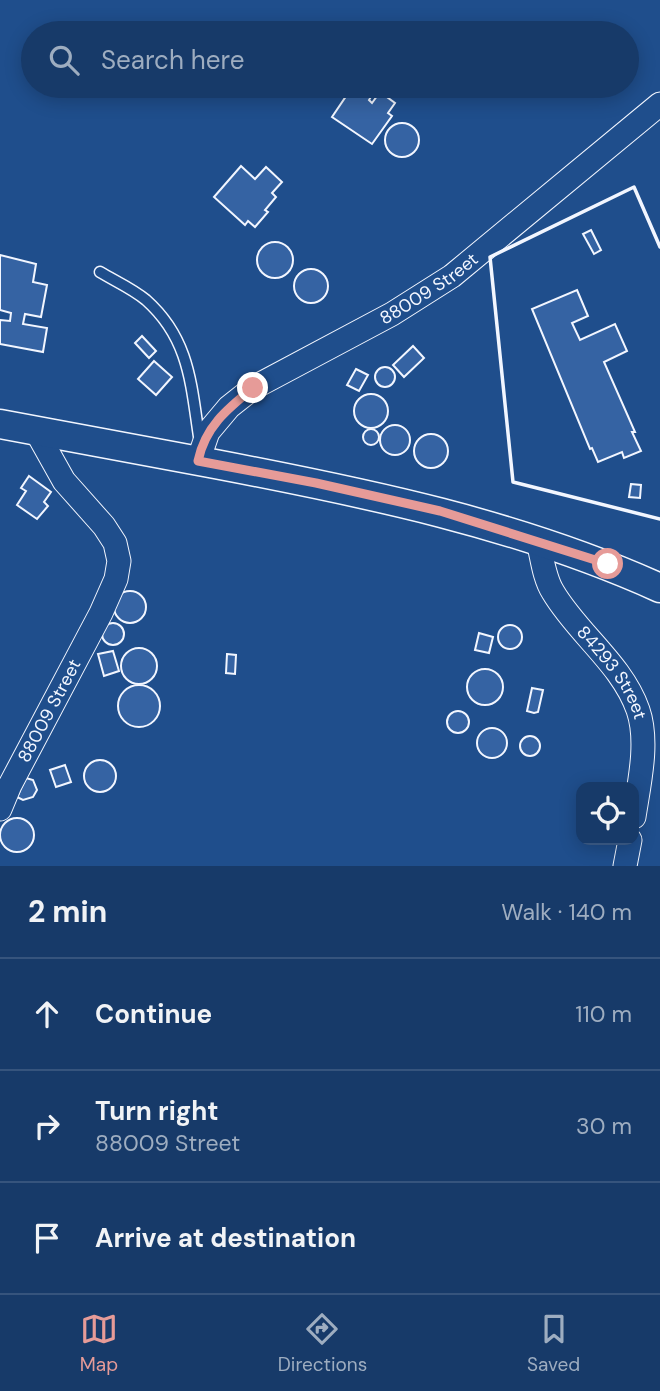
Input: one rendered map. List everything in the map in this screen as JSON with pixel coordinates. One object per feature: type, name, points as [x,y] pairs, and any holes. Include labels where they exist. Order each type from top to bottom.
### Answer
[{"type":"street","name":"88009 Street","points":[[200,456],[208,432],[216,419],[253,388],[392,314],[452,276],[660,104]]},
{"type":"street","points":[[0,424],[200,456],[440,511],[608,564],[660,588]]},
{"type":"street","name":"88009 Street","points":[[0,809],[101,612],[116,579],[119,561],[115,543],[104,526],[64,481],[36,431]]},
{"type":"street","name":"84293 Street","points":[[538,541],[551,589],[570,618],[627,688],[639,711],[642,739],[638,782]]},
{"type":"street","points":[[625,866],[629,845]]},
{"type":"lane","points":[[100,272],[144,298],[176,335],[187,363],[200,456]]},
{"type":"building","points":[[345,98],[370,98],[372,103],[376,98],[388,98],[395,103],[388,113],[392,116],[372,144],[332,117]]},
{"type":"building","points":[[402,123],[414,128],[419,140],[414,152],[402,157],[390,152],[385,140],[390,128]]},
{"type":"building","points":[[241,166],[255,179],[266,167],[282,182],[272,193],[276,197],[265,210],[268,212],[255,227],[248,221],[245,225],[214,197]]},
{"type":"building","points":[[591,230],[601,250],[594,254],[583,234]]},
{"type":"building","points":[[275,242],[288,247],[293,260],[288,273],[275,278],[262,273],[257,260],[262,247]]},
{"type":"building","points":[[0,255],[36,264],[33,282],[47,285],[41,317],[25,314],[23,324],[47,328],[43,352],[0,344],[0,320],[10,321],[11,313],[0,310]]},
{"type":"building","points":[[311,269],[323,274],[328,286],[323,298],[311,303],[299,298],[294,286],[299,274]]},
{"type":"building","points":[[577,290],[588,316],[572,323],[580,340],[615,324],[627,351],[604,362],[641,451],[624,458],[622,452],[598,462],[592,448],[590,449],[532,309]]},
{"type":"building","points":[[142,336],[156,351],[149,358],[135,343]]},
{"type":"building","points":[[413,346],[424,358],[404,377],[393,365]]},
{"type":"building","points":[[154,361],[172,377],[156,395],[138,379]]},
{"type":"building","points":[[385,367],[392,370],[395,377],[392,384],[385,387],[378,384],[375,377],[378,370]]},
{"type":"building","points":[[356,369],[368,375],[359,391],[347,385]]},
{"type":"building","points":[[371,394],[383,399],[388,411],[383,423],[371,428],[359,423],[354,411],[359,399]]},
{"type":"building","points":[[395,425],[406,429],[410,440],[406,451],[395,455],[384,451],[380,440],[384,429]]},
{"type":"building","points":[[371,429],[377,431],[377,443],[371,445],[365,443],[363,437],[365,431]]},
{"type":"building","points":[[431,434],[443,439],[448,451],[443,463],[431,468],[419,463],[414,451],[419,439]]},
{"type":"building","points":[[29,476],[51,492],[44,502],[48,506],[37,519],[17,505],[26,491],[21,488]]},
{"type":"building","points":[[631,484],[641,485],[640,498],[629,497]]},
{"type":"building","points":[[130,591],[141,596],[146,607],[141,618],[130,623],[119,618],[114,607],[119,596]]},
{"type":"building","points":[[113,623],[121,626],[124,634],[121,642],[113,645],[105,642],[102,634],[105,626]]},
{"type":"building","points":[[510,625],[518,629],[522,637],[518,645],[510,649],[502,645],[498,637],[502,629]]},
{"type":"building","points":[[479,633],[493,637],[489,653],[475,650]]},
{"type":"building","points":[[139,648],[152,653],[157,666],[152,679],[139,684],[126,679],[121,666],[126,653]]},
{"type":"building","points":[[113,651],[119,671],[104,676],[98,654]]},
{"type":"building","points":[[227,654],[236,655],[235,674],[226,673]]},
{"type":"building","points":[[485,669],[498,674],[503,687],[498,700],[485,705],[472,700],[467,687],[472,674]]},
{"type":"building","points":[[139,685],[154,691],[160,706],[154,721],[139,727],[124,721],[118,706],[124,691]]},
{"type":"building","points":[[532,688],[543,690],[538,712],[534,713],[527,711]]},
{"type":"building","points":[[458,711],[466,714],[469,722],[466,730],[458,733],[450,730],[447,722],[450,714]]},
{"type":"building","points":[[492,728],[503,732],[507,743],[503,754],[492,758],[481,754],[477,743],[481,732]]},
{"type":"building","points":[[526,736],[534,736],[540,746],[534,756],[526,756],[520,750],[520,742]]},
{"type":"building","points":[[100,760],[112,764],[116,776],[112,788],[100,792],[88,788],[84,776],[88,764]]},
{"type":"building","points":[[65,765],[71,782],[56,787],[50,770]]},
{"type":"building","points":[[26,778],[33,780],[37,790],[33,797],[23,800],[17,797]]},
{"type":"building","points":[[17,818],[29,823],[34,835],[29,847],[17,852],[5,847],[0,835],[5,823]]},
{"type":"wall","points":[[660,247],[634,187],[490,257],[513,482],[660,519]]},
{"type":"route","points":[[253,388],[216,419],[208,432],[198,461],[316,483],[440,511],[608,564]]}]
